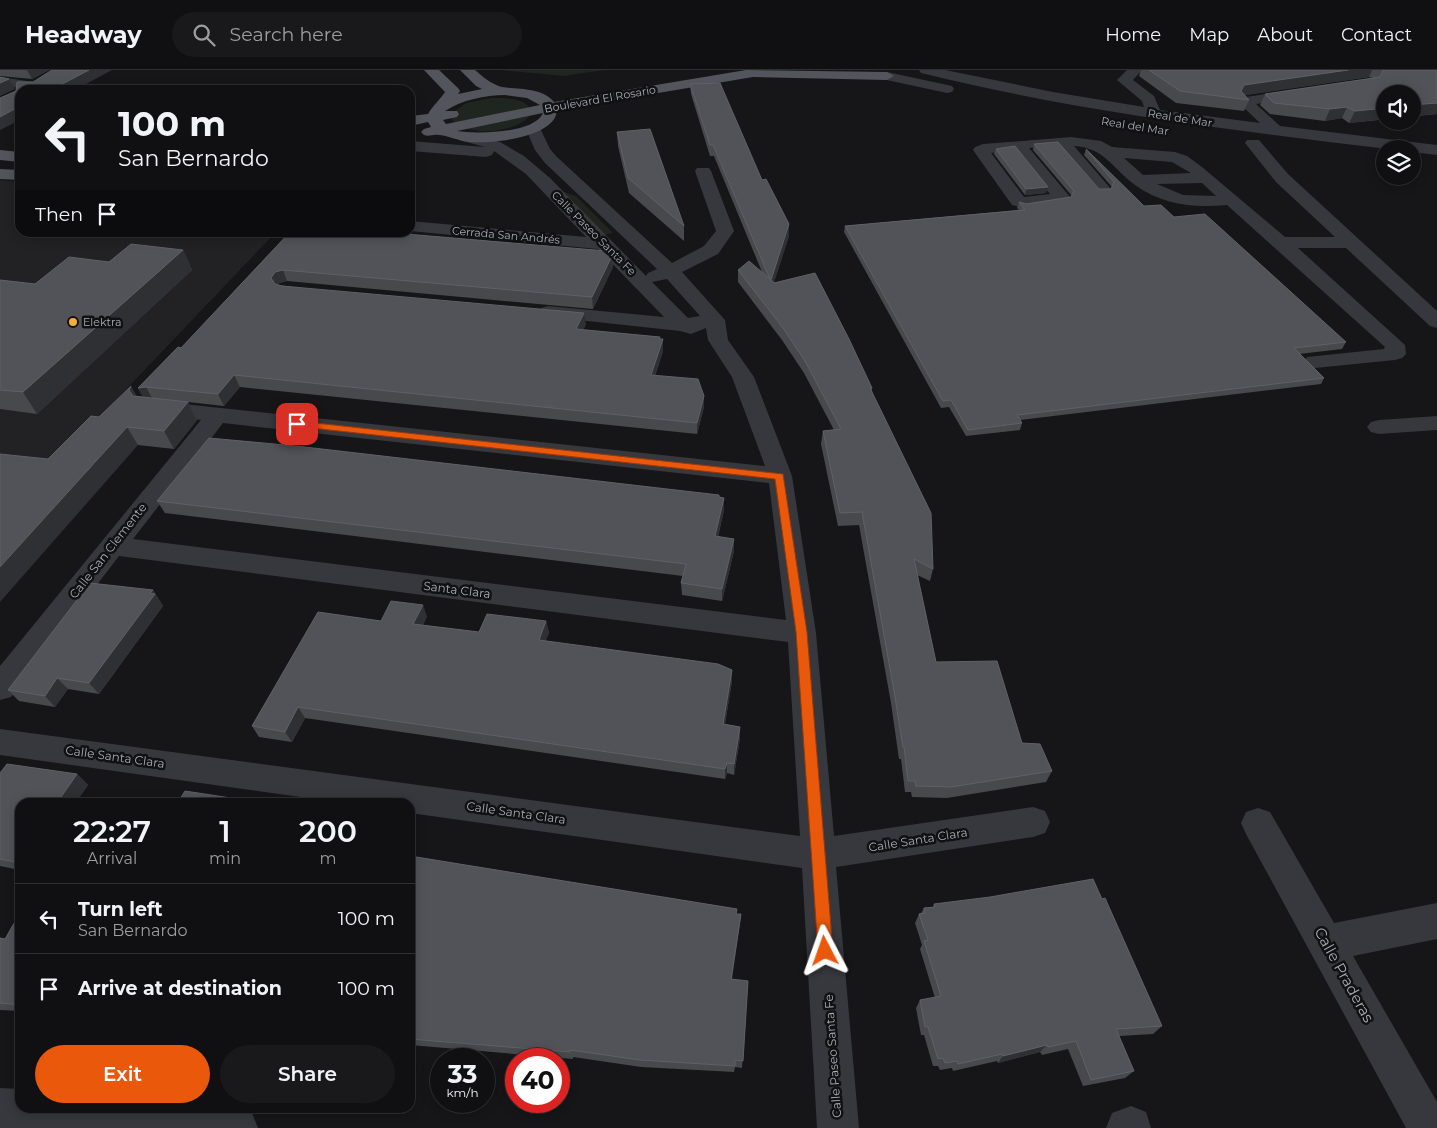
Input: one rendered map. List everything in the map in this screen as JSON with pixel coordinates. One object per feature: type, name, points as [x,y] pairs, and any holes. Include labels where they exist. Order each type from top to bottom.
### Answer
[{"type":"main road","points":[[430,127],[453,91],[431,70]]},
{"type":"main road","points":[[430,127],[501,137],[544,118],[544,101],[534,96],[506,91],[481,83],[467,70]]},
{"type":"main road","name":"Boulevard El Rosario","points":[[430,127],[544,118],[584,102],[772,70]]},
{"type":"main road","points":[[751,73],[887,76]]},
{"type":"main road","name":"Boulevard El Rosario","points":[[430,127],[557,90],[506,91]]},
{"type":"main road","points":[[430,127],[480,92],[506,91]]},
{"type":"main road","points":[[0,155],[15,156]]},
{"type":"main road","points":[[0,174],[15,175]]},
{"type":"street","name":"Real de Mar","points":[[926,70],[1152,124],[1274,138],[1436,149]]},
{"type":"street","points":[[1135,70],[1124,80],[1149,99],[1152,124]]},
{"type":"street","points":[[887,76],[1063,113]]},
{"type":"street","points":[[35,85],[48,78]]},
{"type":"street","points":[[0,81],[17,85]]},
{"type":"street","points":[[1312,91],[1245,101],[1274,138],[1248,143],[1282,178],[1437,322]]},
{"type":"street","name":"Calle Paseo Santa Fe","points":[[544,118],[543,150],[551,160],[670,271],[716,330],[743,377],[780,476],[802,632],[838,1128]]},
{"type":"street","name":"Calle Paseo Santa Fe","points":[[430,127],[503,149],[517,159],[581,219],[602,244],[642,281],[683,325]]},
{"type":"street","points":[[430,127],[490,153],[517,159]]},
{"type":"street","points":[[1019,146],[1062,198],[1024,203],[1018,201],[981,150],[1019,146],[1062,142],[1078,141],[1096,145],[1108,152],[1139,180],[1174,200],[1190,203],[1231,200]]},
{"type":"street","points":[[1062,142],[1103,189]]},
{"type":"street","points":[[1421,156],[1436,149]]},
{"type":"street","points":[[1108,152],[1175,157],[1184,160],[1281,243],[1395,345],[1394,354],[1315,362]]},
{"type":"street","points":[[1340,153],[1376,157]]},
{"type":"street","points":[[642,281],[670,271],[711,250],[725,231],[703,171]]},
{"type":"street","points":[[1139,180],[1204,178]]},
{"type":"street","name":"Cerrada San Andrés","points":[[415,226],[602,244]]},
{"type":"street","points":[[1281,243],[1351,242]]},
{"type":"street","points":[[534,311],[683,325],[716,330]]},
{"type":"street","points":[[152,407],[780,476]]},
{"type":"street","name":"Calle San Clemente","points":[[0,688],[217,415]]},
{"type":"street","points":[[1379,427],[1437,423]]},
{"type":"street","name":"Santa Clara","points":[[112,546],[802,632]]},
{"type":"street","name":"Calle Santa Clara","points":[[0,742],[409,798]]},
{"type":"street","name":"Calle Santa Clara","points":[[415,799],[818,854],[1032,822]]},
{"type":"street","name":"Calle Praderas","points":[[1258,823],[1429,1128]]},
{"type":"street","points":[[1326,943],[1437,921]]},
{"type":"street","points":[[0,1108],[15,1109]]},
{"type":"street","points":[[59,1113],[237,1128]]},
{"type":"shaded area","points":[[501,70],[604,70],[564,76]]},
{"type":"shaded area","points":[[491,98],[521,101],[530,108],[532,113],[526,120],[516,125],[492,131],[468,129],[458,125],[451,118],[452,113],[466,103]]},
{"type":"shaded area","points":[[0,180],[15,182],[15,237],[271,237],[95,422],[0,533]]},
{"type":"shaded area","points":[[561,191],[576,196],[613,233],[603,235],[574,202]]},
{"type":"building","points":[[52,70],[89,70],[60,85],[17,85],[17,82],[33,82]]},
{"type":"building","points":[[1149,70],[1348,70],[1244,85],[1241,91],[1249,100],[1180,91]]},
{"type":"building","points":[[1437,70],[1437,103],[1421,104],[1421,85],[1376,85],[1376,109],[1355,111],[1347,107],[1330,109],[1274,103],[1265,94],[1380,77],[1383,71]]},
{"type":"building","points":[[0,77],[9,79],[0,83]]},
{"type":"building","points":[[720,83],[762,180],[766,179],[789,224],[771,280],[774,283],[815,273],[849,339],[872,388],[870,388],[931,513],[933,569],[914,559],[936,662],[997,661],[1022,743],[1040,744],[1052,771],[951,787],[916,786],[915,781],[908,781],[904,747],[862,512],[840,513],[823,431],[841,429],[805,361],[783,328],[738,270],[749,261],[770,279],[713,145],[710,145],[690,84]]},
{"type":"building","points":[[15,91],[15,109],[0,117],[0,98]]},
{"type":"building","points":[[650,129],[684,226],[628,178],[617,132]]},
{"type":"building","points":[[1058,142],[1099,189],[1111,189],[1114,182],[1086,149],[1144,206],[1161,205],[1174,217],[1205,214],[1346,342],[1294,348],[1324,378],[1017,415],[1022,423],[968,430],[951,400],[943,401],[845,226],[1025,210],[1019,202],[1026,204],[1071,197],[1074,191],[1034,144]]},
{"type":"building","points":[[1015,146],[1048,187],[1026,189],[996,149]]},
{"type":"building","points":[[415,235],[607,251],[612,256],[592,297],[283,270],[275,272],[271,278],[275,284],[282,286],[584,313],[576,329],[660,337],[659,339],[663,339],[651,375],[698,379],[704,396],[697,423],[234,375],[218,394],[146,387],[138,388],[178,347],[181,348],[285,237],[415,237]]},
{"type":"building","points":[[131,244],[183,250],[23,392],[0,390],[0,280],[35,284],[69,257],[109,262]]},
{"type":"building","points":[[131,386],[129,390],[133,396],[188,402],[164,431],[127,427],[0,567],[0,454],[48,459],[91,416],[99,417]]},
{"type":"building","points":[[209,438],[296,446],[719,495],[719,497],[724,498],[715,536],[734,539],[722,589],[681,583],[686,564],[157,501]]},
{"type":"building","points":[[90,583],[153,590],[150,593],[155,594],[89,683],[57,678],[45,696],[8,690]]},
{"type":"building","points":[[391,601],[423,605],[413,624],[479,632],[487,614],[546,621],[539,640],[718,664],[732,670],[723,724],[740,727],[734,764],[727,763],[725,769],[298,707],[285,732],[252,726],[318,612],[381,621]]},
{"type":"building","points":[[7,764],[77,774],[60,798],[15,798],[15,862],[0,859],[0,773]]},
{"type":"building","points":[[185,791],[231,798],[181,798]]},
{"type":"building","points":[[415,857],[737,909],[736,914],[741,914],[731,979],[748,981],[743,1061],[735,1060],[735,1066],[640,1060],[570,1050],[570,1048],[521,1048],[415,1039]]},
{"type":"building","points":[[1093,879],[1102,899],[1105,898],[1162,1026],[1116,1029],[1134,1071],[1091,1080],[1076,1041],[1048,1047],[1047,1045],[1003,1056],[1002,1054],[958,1064],[957,1061],[945,1063],[943,1058],[938,1059],[928,1027],[925,1027],[920,1000],[941,996],[924,941],[928,940],[919,914],[925,913],[924,908],[935,907],[934,904],[990,897]]},
{"type":"building","points":[[15,922],[15,1004],[0,1003],[0,938],[5,939]]},
{"type":"place","name":"Elektra","points":[[73,322]]},
{"type":"route","points":[[297,424],[780,476],[802,632],[825,951]]}]
